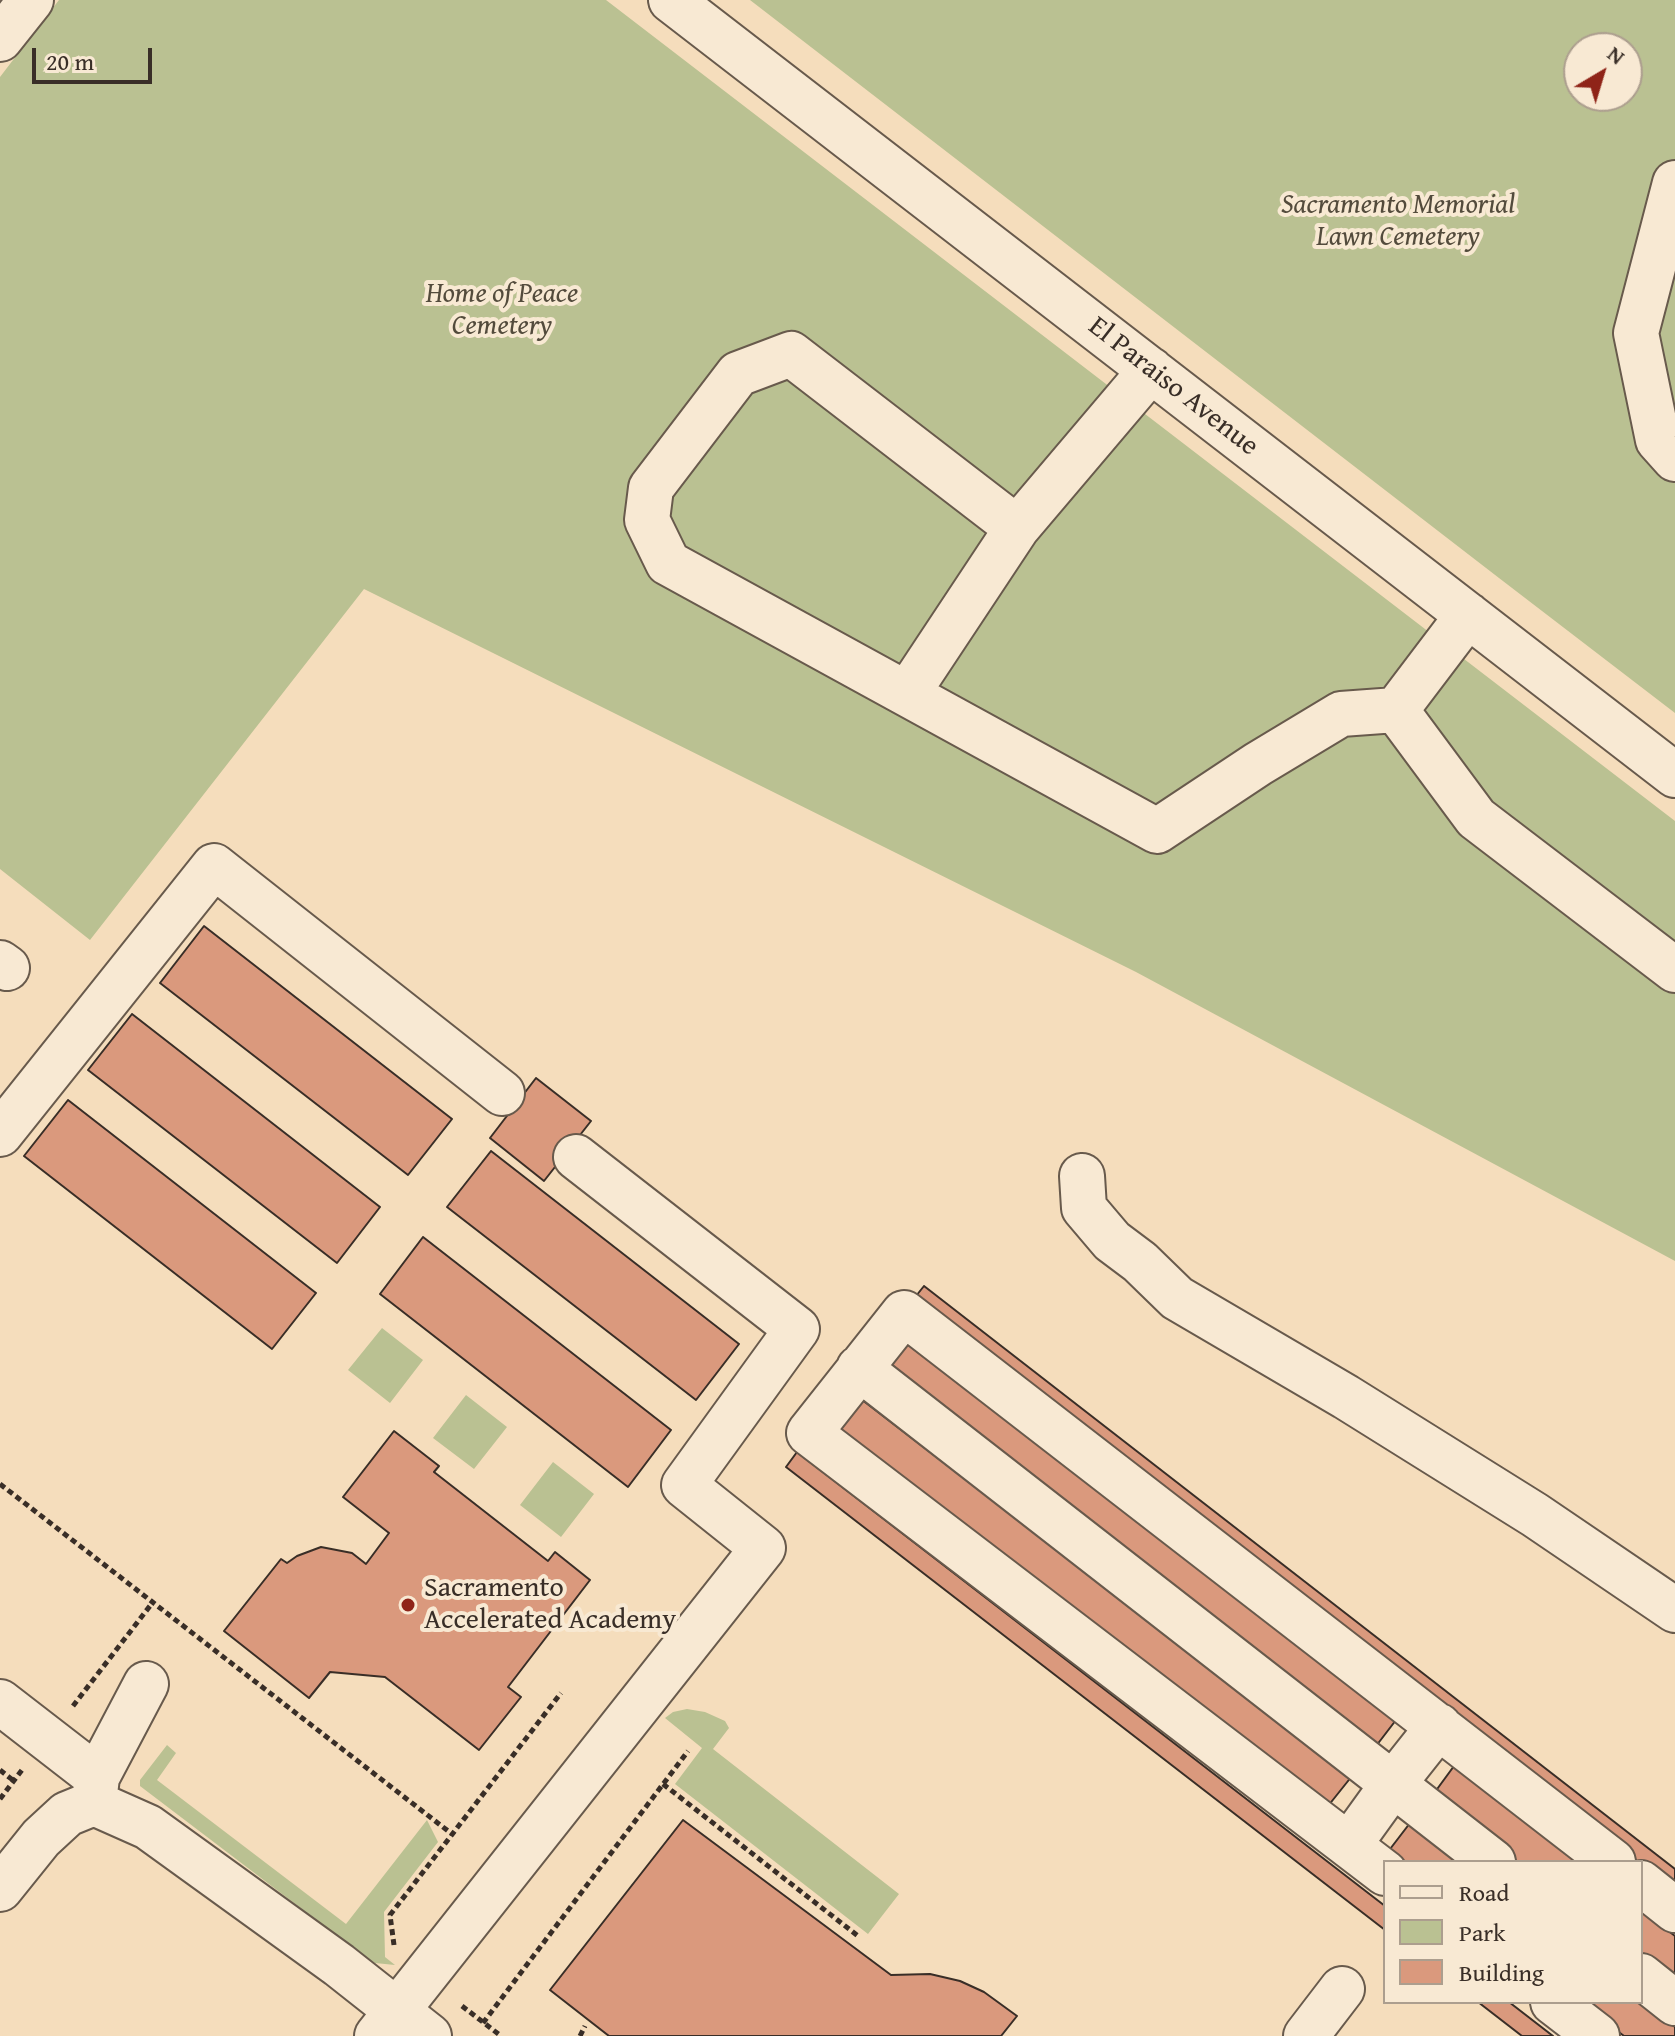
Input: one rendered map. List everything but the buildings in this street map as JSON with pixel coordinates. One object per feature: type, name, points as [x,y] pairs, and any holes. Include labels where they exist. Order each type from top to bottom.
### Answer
[{"type":"street","points":[[0,39],[31,0]]},
{"type":"street","name":"El Paraiso Avenue","points":[[671,0],[1675,775]]},
{"type":"street","points":[[1675,183],[1636,333],[1658,440],[1675,459]]},
{"type":"street","points":[[1017,528],[791,354],[738,374],[651,488],[647,520],[668,563],[1157,831],[1341,714],[1396,710],[1468,615]]},
{"type":"street","points":[[907,694],[1017,528],[1151,370]]},
{"type":"street","points":[[1396,710],[1476,818],[1675,970]]},
{"type":"street","points":[[0,1134],[214,866],[502,1093]]},
{"type":"street","points":[[0,1702],[47,1738],[96,1790],[328,1957],[401,2028],[763,1548],[684,1485],[797,1329],[576,1157]]},
{"type":"street","points":[[1082,1176],[1084,1208],[1112,1241],[1140,1262],[1177,1298],[1346,1397],[1675,1610]]},
{"type":"street","points":[[1383,1871],[809,1433],[904,1313],[1610,1860]]},
{"type":"street","points":[[859,1368],[1490,1860]]},
{"type":"street","points":[[0,1889],[41,1838],[96,1790],[146,1684]]},
{"type":"street","points":[[1349,1845],[1439,1726]]},
{"type":"street","points":[[1643,1885],[1675,1910]]},
{"type":"street","points":[[1643,1978],[1675,2003]]},
{"type":"street","points":[[1306,2036],[1342,1989]]},
{"type":"street","points":[[1556,2004],[1597,2036]]},
{"type":"path","points":[[0,1484],[452,1834]]},
{"type":"path","points":[[0,1799],[153,1602]]},
{"type":"path","points":[[483,2023],[688,1751]]},
{"type":"path","points":[[0,1770],[14,1781]]},
{"type":"path","points":[[663,1784],[858,1936]]},
{"type":"path","points":[[580,2036],[585,2026]]},
{"type":"green space","name":"Home of Peace Cemetery","points":[[59,0],[606,0],[1675,821],[1675,1261],[1136,972],[364,589],[90,940],[0,869],[0,77]]},
{"type":"green space","name":"Sacramento Memorial Lawn Cemetery","points":[[750,0],[1675,0],[1675,713]]},
{"type":"green space","points":[[382,1328],[423,1360],[390,1403],[348,1370]]},
{"type":"green space","points":[[466,1395],[507,1427],[474,1469],[433,1438]]},
{"type":"green space","points":[[553,1462],[594,1494],[561,1537],[520,1505]]},
{"type":"green space","points":[[687,1709],[705,1712],[725,1721],[729,1728],[713,1749],[899,1894],[868,1934],[675,1784],[702,1748],[665,1718],[673,1712]]},
{"type":"green space","points":[[167,1745],[176,1753],[157,1780],[346,1924],[427,1820],[438,1842],[384,1912],[385,1957],[395,1965],[375,1963],[365,1957],[140,1786],[140,1780]]},
{"type":"place","name":"Sacramento Accelerated Academy","points":[[408,1605]]}]
